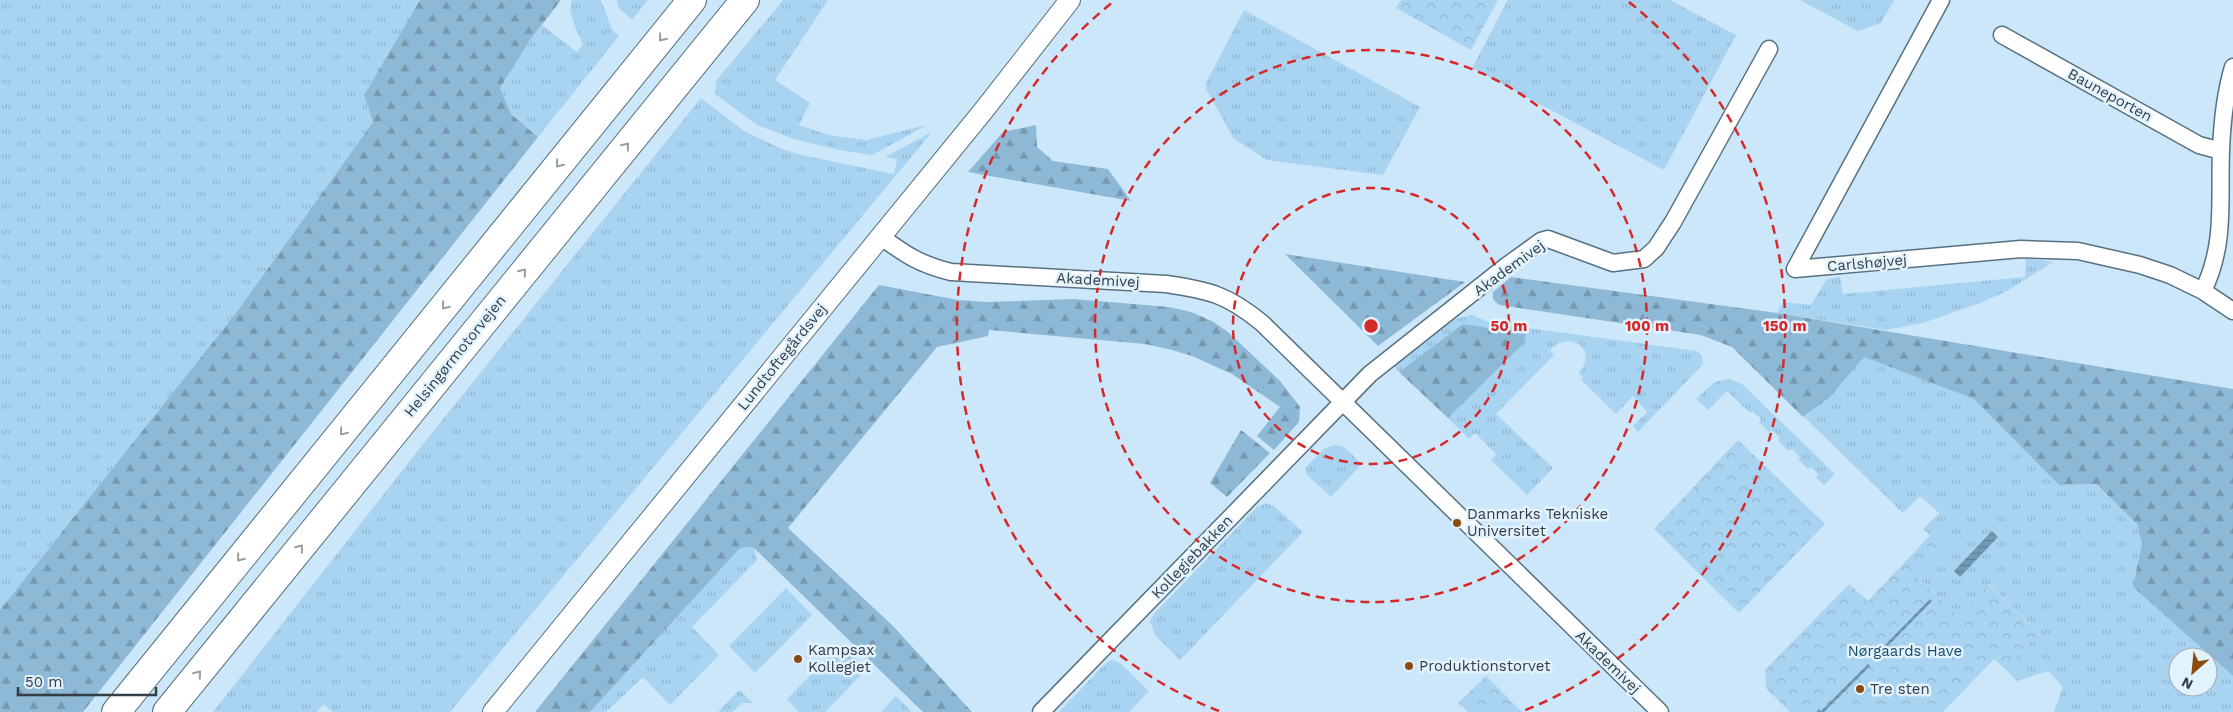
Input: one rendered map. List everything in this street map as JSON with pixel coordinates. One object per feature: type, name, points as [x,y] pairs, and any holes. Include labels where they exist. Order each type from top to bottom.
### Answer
[{"type":"highway","points":[[116,712],[692,0]]},
{"type":"highway","name":"Helsingørmotorvejen","points":[[167,712],[745,0]]},
{"type":"street","name":"Lundtoftegårdsvej","points":[[493,712],[984,110],[1048,25],[1070,0]]},
{"type":"street","name":"Carlshøjvej","points":[[1941,0],[1795,269],[2021,248],[2047,248],[2078,251],[2140,265],[2170,275],[2203,291],[2233,311]]},
{"type":"street","name":"Bauneporten","points":[[2002,35],[2199,144],[2221,151]]},
{"type":"street","name":"Akademivej","points":[[1343,402],[1383,363],[1541,241],[1548,239],[1613,263],[1644,259],[1656,248],[1673,222],[1769,49]]},
{"type":"street","points":[[2203,291],[2213,265],[2220,236],[2221,151],[2226,98],[2233,67]]},
{"type":"street","name":"Akademivej","points":[[880,236],[910,258],[928,266],[951,272],[1166,284],[1201,289],[1224,296],[1244,307],[1660,712]]},
{"type":"street","name":"Kollegiebakken","points":[[1041,712],[1343,402]]},
{"type":"green space","points":[[0,0],[420,0],[364,95],[373,122],[236,313],[0,610]]},
{"type":"green space","points":[[420,0],[561,0],[530,40],[500,88],[511,114],[538,137],[83,712],[0,712],[0,610],[236,313],[373,122],[364,95]]},
{"type":"green space","points":[[572,0],[601,0],[612,30],[619,36],[538,137],[511,114],[500,88],[530,40],[542,25],[577,52],[583,44],[570,10]]},
{"type":"green space","points":[[617,0],[648,0],[632,20],[618,7]]},
{"type":"green space","points":[[783,0],[828,0],[775,80],[810,103],[799,125],[828,135],[866,140],[927,125],[872,155],[839,150],[794,139],[757,125],[715,94],[716,81]]},
{"type":"green space","points":[[1401,0],[1498,0],[1471,50],[1396,8]]},
{"type":"green space","points":[[1508,0],[1670,0],[1736,35],[1664,170],[1472,68]]},
{"type":"green space","points":[[1800,0],[1894,0],[1881,23],[1858,31]]},
{"type":"green space","points":[[1244,10],[1420,107],[1383,175],[1267,160],[1234,139],[1206,89],[1206,83]]},
{"type":"green space","points":[[701,98],[744,131],[782,149],[801,155],[894,174],[897,159],[885,157],[932,132],[450,712],[333,712],[323,704],[317,712],[213,712],[420,448]]},
{"type":"green space","points":[[1036,125],[1037,147],[1053,161],[1108,169],[1131,201],[968,172],[1003,132]]},
{"type":"green space","points":[[1285,254],[1465,282],[1378,346]]},
{"type":"green space","points":[[2026,258],[2053,262],[2007,291],[1980,303],[1923,323],[1886,330],[1777,313],[1783,302],[1811,305],[1827,279],[1840,277],[1843,294],[2025,277]]},
{"type":"green space","points":[[1511,277],[1777,313],[2233,389],[2233,676],[2218,663],[2218,647],[2200,647],[2133,587],[2142,544],[2137,524],[2096,484],[2059,485],[1974,399],[1864,357],[1829,398],[1803,417],[1732,347],[1701,335],[1499,305],[1493,299],[1493,292]]},
{"type":"green space","points":[[879,285],[958,300],[987,302],[1074,299],[1169,307],[1191,312],[1212,321],[1228,332],[1280,381],[1300,407],[1299,422],[1274,450],[1257,436],[1280,407],[1232,374],[1192,356],[1145,344],[989,330],[988,336],[937,347],[788,528],[893,626],[972,712],[923,712],[753,547],[740,548],[590,712],[535,712]]},
{"type":"green space","points":[[1472,315],[1491,323],[1697,351],[1702,356],[1703,364],[1638,432],[1633,426],[1647,412],[1633,396],[1616,414],[1581,380],[1583,377],[1579,373],[1586,356],[1580,345],[1566,341],[1558,344],[1550,350],[1554,355],[1496,414],[1553,468],[1527,495],[1491,460],[1496,454],[1475,433],[1469,439],[1448,418],[1524,343],[1463,324],[1399,372],[1393,365],[1455,319]]},
{"type":"green space","points":[[1463,324],[1526,334],[1524,343],[1448,418],[1399,372]]},
{"type":"green space","points":[[1864,357],[1974,399],[2059,485],[2095,484],[2137,524],[2142,544],[2134,588],[2200,647],[2168,647],[2168,697],[2218,697],[2218,663],[2233,676],[2233,712],[2054,712],[2063,687],[2048,671],[2017,681],[2005,669],[2039,633],[1989,584],[1958,616],[1916,576],[1946,544],[1934,531],[1930,535],[1923,529],[1939,513],[1920,496],[1903,513],[1804,417],[1829,398]]},
{"type":"green space","points":[[1729,379],[1742,384],[1835,474],[1824,485],[1816,477],[1818,474],[1811,467],[1808,469],[1798,459],[1800,457],[1792,449],[1789,451],[1778,441],[1780,438],[1772,430],[1769,432],[1759,422],[1761,419],[1752,411],[1750,413],[1727,391],[1708,410],[1696,399],[1715,382]]},
{"type":"green space","points":[[1241,430],[1270,453],[1227,497],[1210,483]]},
{"type":"green space","points":[[1738,440],[1825,524],[1739,613],[1654,529]]},
{"type":"green space","points":[[1335,445],[1344,447],[1362,464],[1331,497],[1306,474],[1305,468],[1325,448]]},
{"type":"green space","points":[[1266,503],[1274,506],[1303,532],[1180,660],[1155,635],[1150,621],[1154,614],[1257,507]]},
{"type":"green space","name":"Nørgaards Have","points":[[1934,531],[1947,544],[1916,576],[1958,616],[1988,584],[2039,633],[2005,669],[1994,659],[1943,712],[1790,712],[1766,688],[1765,670],[1849,584],[1868,601]]},
{"type":"green space","points":[[754,547],[757,560],[692,627],[719,655],[670,705],[643,677],[606,712],[590,712],[740,548]]},
{"type":"green space","points":[[786,588],[812,615],[755,673],[729,646]]},
{"type":"green space","points":[[841,644],[867,669],[825,712],[799,712],[787,699]]},
{"type":"green space","points":[[1114,660],[1121,664],[1149,691],[1129,712],[1059,712],[1104,665]]},
{"type":"green space","points":[[1486,676],[1522,712],[1468,712],[1458,703]]},
{"type":"green space","points":[[739,690],[753,703],[742,703],[732,712],[718,712]]},
{"type":"green space","points":[[896,696],[912,712],[881,712]]},
{"type":"shaded area","points":[[1992,531],[1998,537],[1960,577],[1954,571]]},
{"type":"shaded area","points":[[1930,599],[1932,601],[1882,652],[1883,654],[1878,659],[1873,654],[1878,649],[1880,650]]},
{"type":"shaded area","points":[[1868,664],[1870,666],[1824,712],[1816,712],[1819,709],[1821,711]]},
{"type":"place","name":"Danmarks Tekniske Universitet","points":[[1457,523]]},
{"type":"place","name":"Kampsax Kollegiet","points":[[798,659]]},
{"type":"place","name":"Produktionstorvet","points":[[1409,666]]},
{"type":"place","name":"Tre sten","points":[[1860,689]]}]
